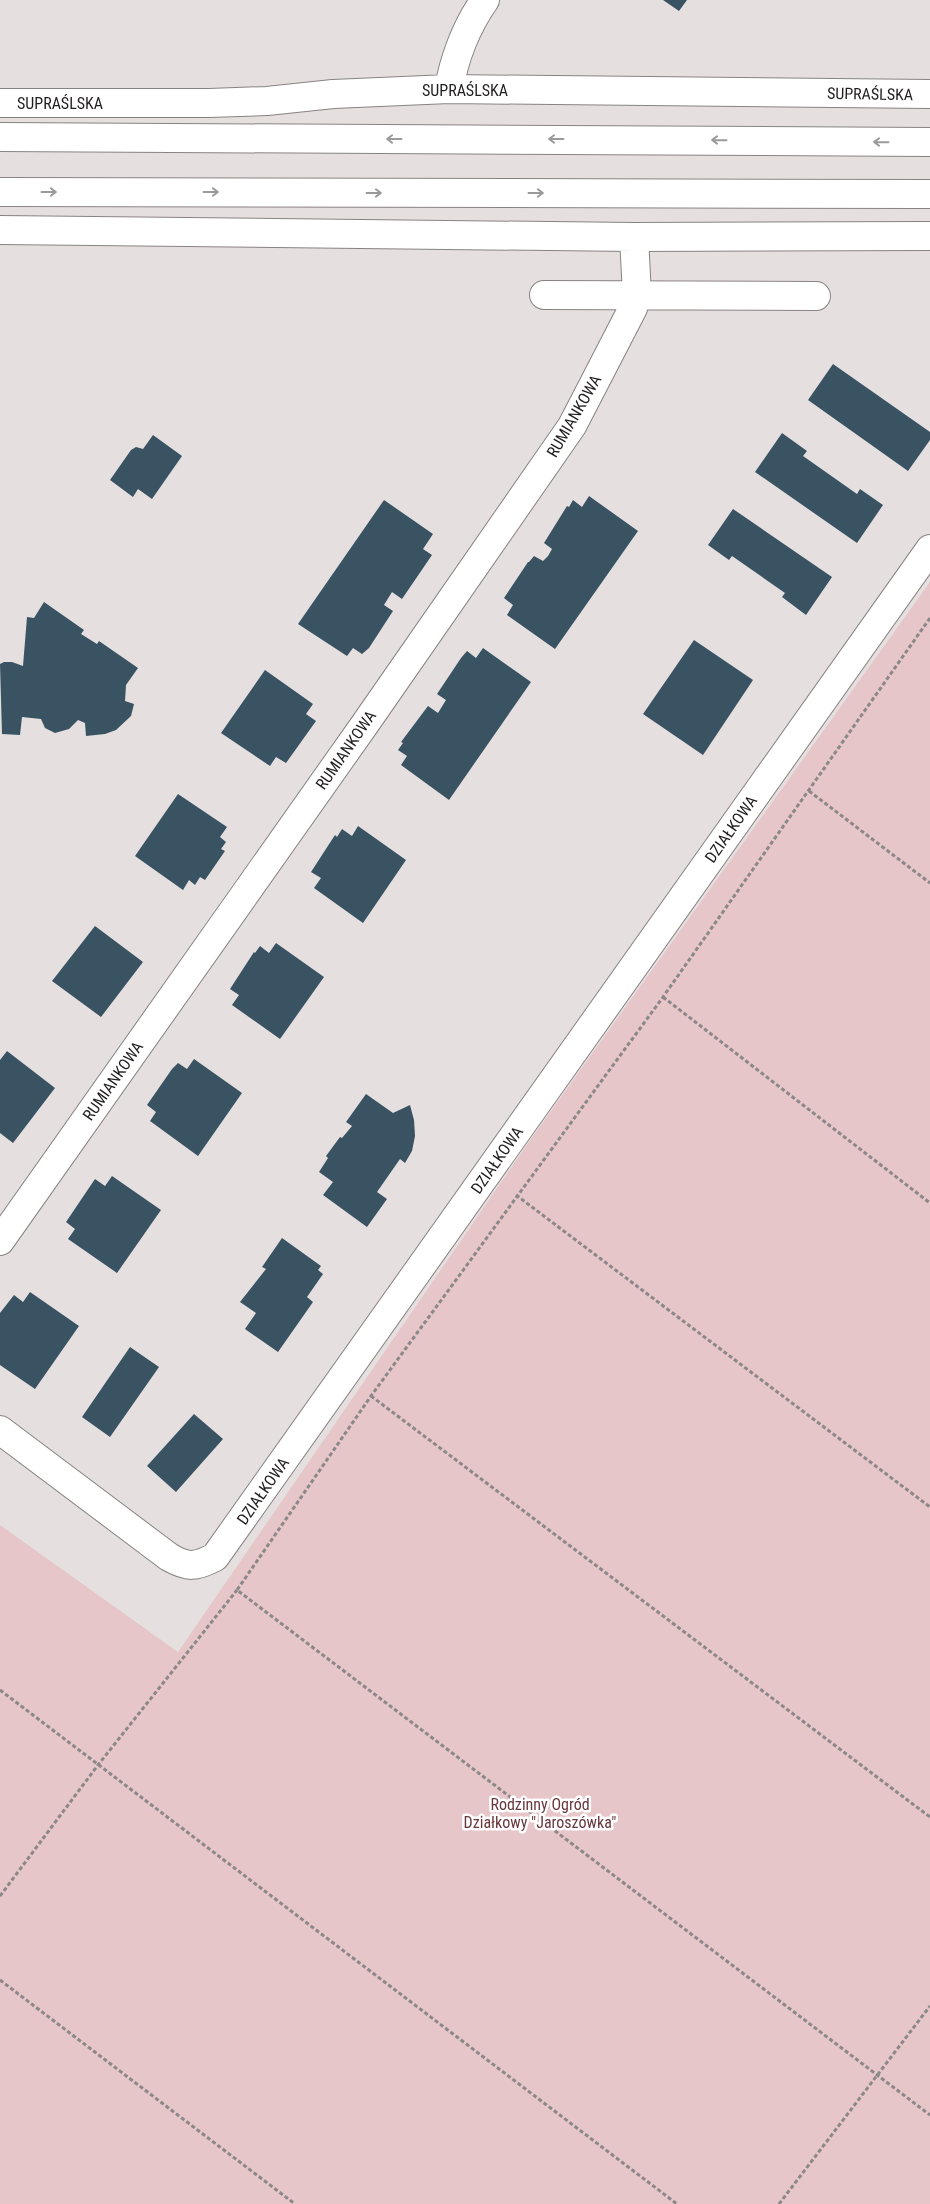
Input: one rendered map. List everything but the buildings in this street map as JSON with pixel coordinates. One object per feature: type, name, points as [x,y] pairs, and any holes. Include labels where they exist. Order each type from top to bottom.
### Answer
[{"type":"street","points":[[449,89],[453,69],[475,14],[485,0]]},
{"type":"street","name":"SUPRAŚLSKA","points":[[0,103],[209,103],[266,101],[333,94],[449,89],[930,94]]},
{"type":"street","points":[[0,137],[930,142]]},
{"type":"street","points":[[0,192],[930,194]]},
{"type":"street","points":[[0,230],[634,236],[930,236]]},
{"type":"street","name":"RUMIANKOWA","points":[[0,1241],[365,724],[572,426],[633,308],[637,295],[634,236]]},
{"type":"street","points":[[544,295],[816,296]]},
{"type":"street","name":"DZIAŁKOWA","points":[[0,1430],[169,1557],[183,1565],[201,1565],[215,1558],[930,549]]},
{"type":"path","points":[[0,1896],[98,1765],[237,1590],[371,1396],[663,996],[930,618]]},
{"type":"path","points":[[809,791],[930,883]]},
{"type":"path","points":[[663,996],[930,1203]]},
{"type":"path","points":[[516,1195],[930,1508]]},
{"type":"path","points":[[371,1396],[930,1817]]},
{"type":"path","points":[[237,1590],[930,2115]]},
{"type":"path","points":[[0,1690],[677,2204]]},
{"type":"path","points":[[0,1980],[295,2204]]},
{"type":"path","points":[[778,2204],[930,2006]]},
{"type":"green space","name":"Rodzinny Ogród Działkowy \"Jaroszówka\"","points":[[930,582],[930,2204],[0,2204],[0,1525],[178,1652],[526,1146]]}]
